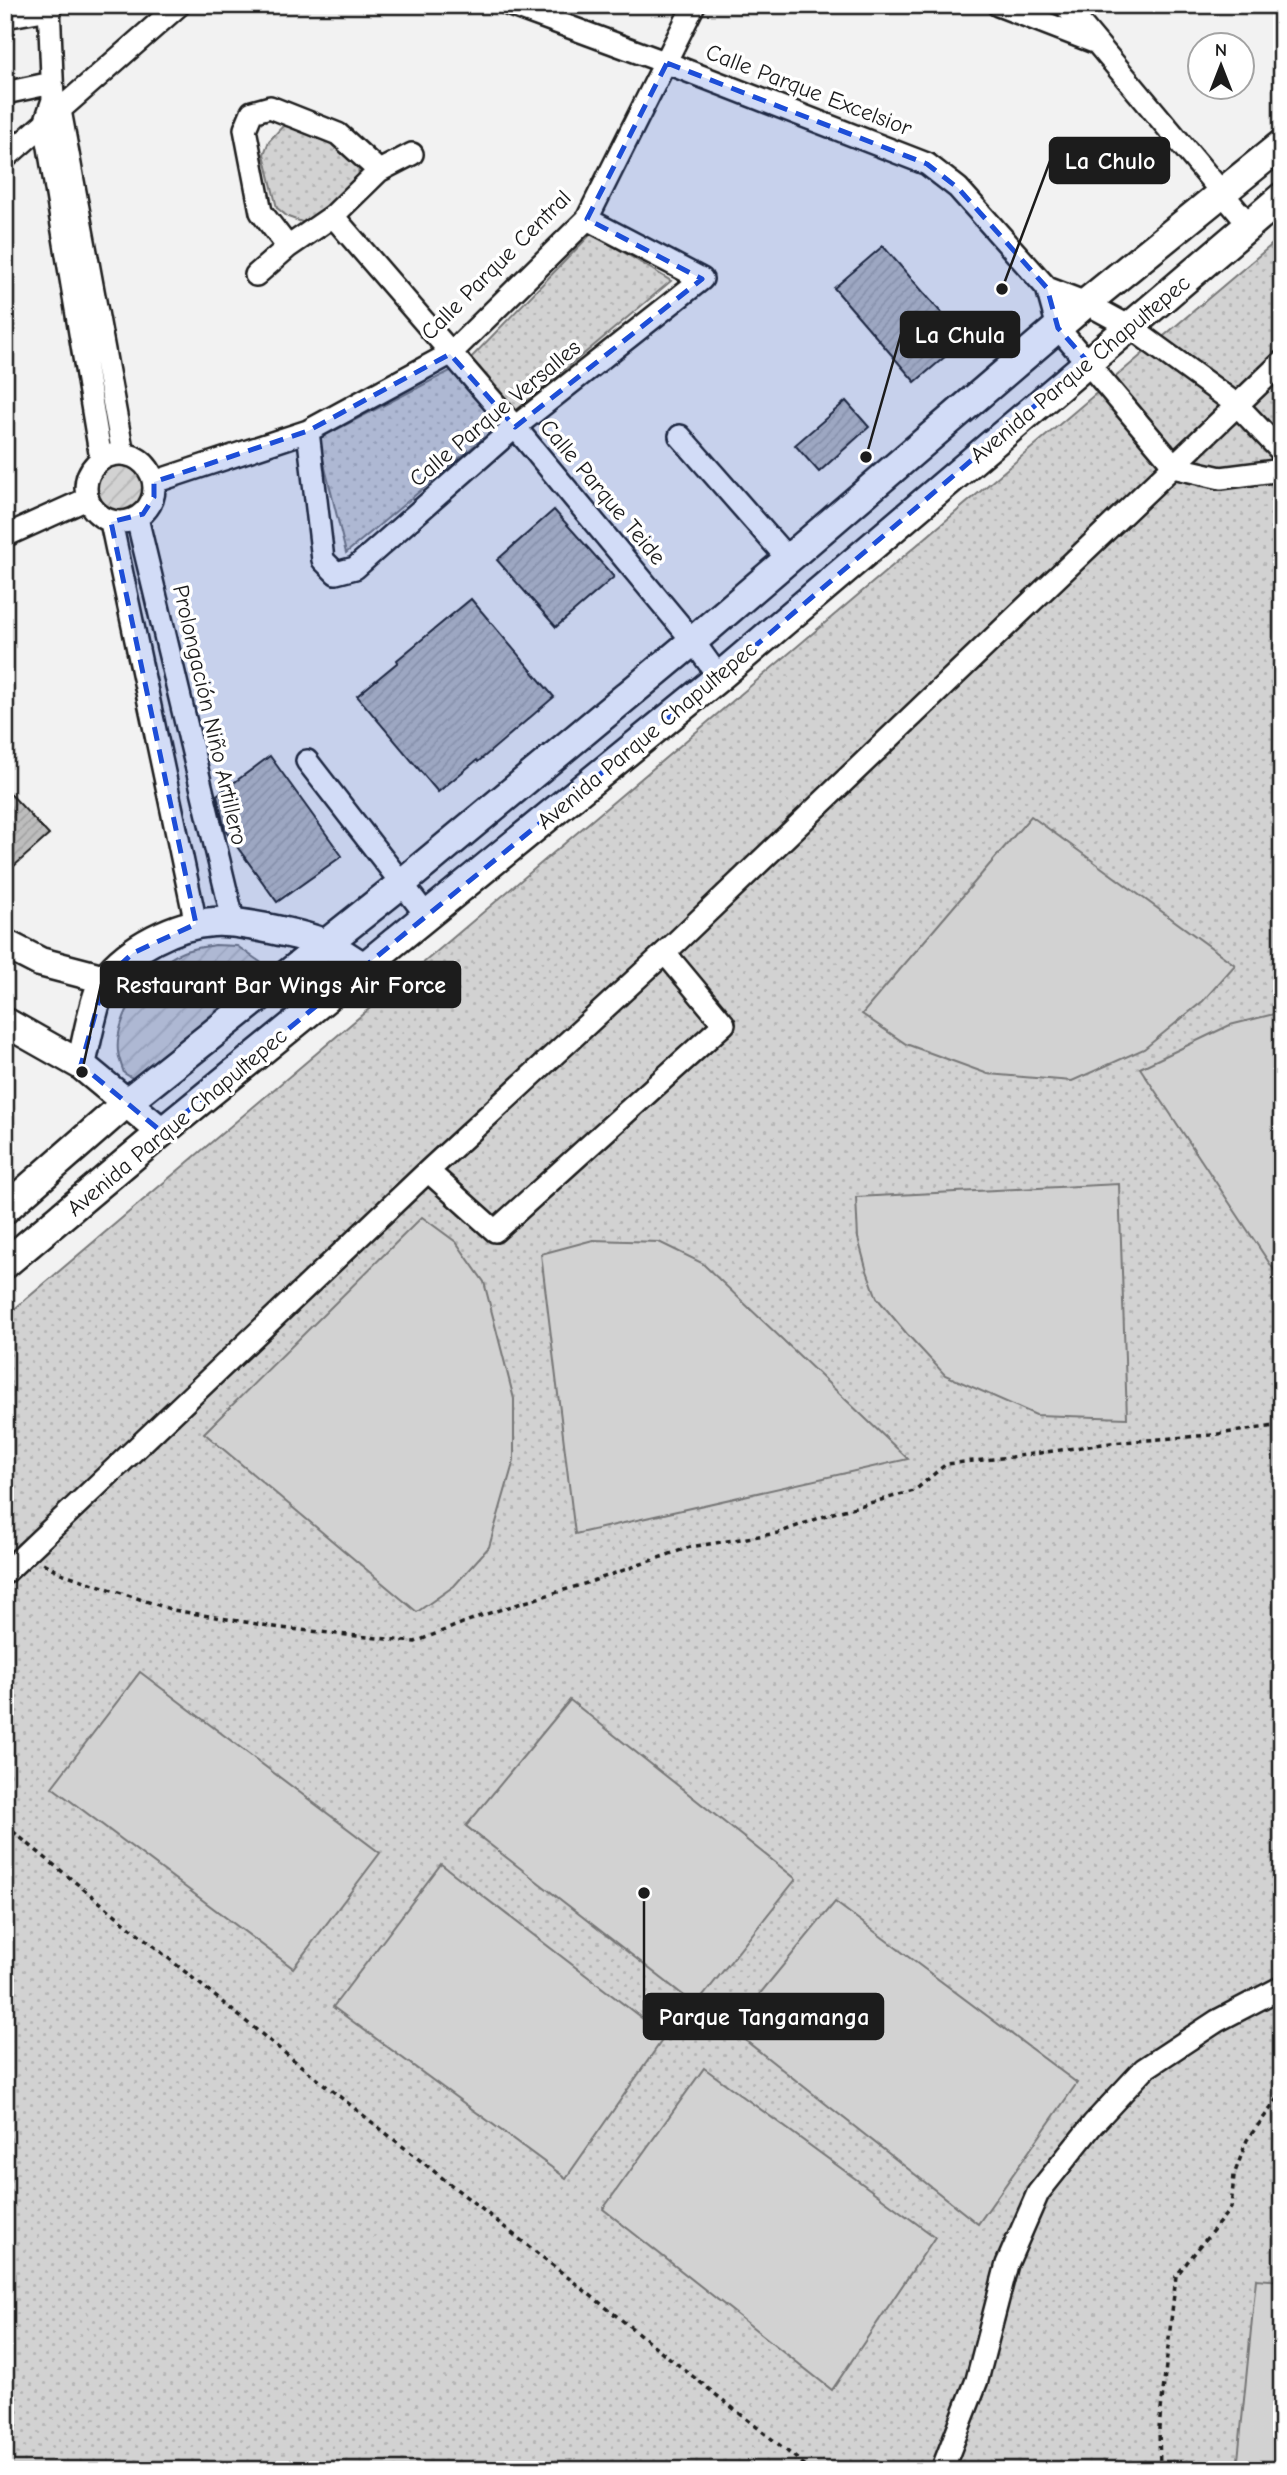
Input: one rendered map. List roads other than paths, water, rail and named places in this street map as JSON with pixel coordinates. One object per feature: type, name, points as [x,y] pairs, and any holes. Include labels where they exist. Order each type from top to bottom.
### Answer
[{"type":"main road","name":"Avenida Parque Chapultepec","points":[[5,1209],[126,1103],[401,884],[692,641],[1086,303],[1282,144]]},
{"type":"main road","name":"Avenida Parque Chapultepec","points":[[5,1264],[162,1132],[719,677],[1282,197]]},
{"type":"main road","points":[[81,1065],[92,1017],[105,979],[133,953],[167,934],[215,921],[270,929],[327,945],[364,967]]},
{"type":"main road","points":[[5,944],[40,962],[105,979]]},
{"type":"main road","points":[[5,1022],[81,1065],[162,1132]]},
{"type":"street","points":[[5,158],[52,104],[179,5]]},
{"type":"street","name":"Calle Parque Excelsior","points":[[510,5],[927,164],[958,188],[1047,288],[1058,328]]},
{"type":"street","name":"Calle Parque Central","points":[[154,482],[308,431],[450,354],[587,219],[694,5]]},
{"type":"street","points":[[998,5],[1097,43]]},
{"type":"street","points":[[1065,5],[1249,225]]},
{"type":"street","points":[[5,17],[49,7],[52,104],[101,459]]},
{"type":"street","points":[[5,93],[52,104]]},
{"type":"street","points":[[52,104],[123,454]]},
{"type":"street","points":[[288,247],[261,212],[245,129],[252,112],[270,107],[338,134],[379,171]]},
{"type":"street","points":[[256,275],[288,247],[333,216],[379,171],[412,154]]},
{"type":"street","name":"Calle Parque Teide","points":[[333,216],[515,427],[719,677]]},
{"type":"street","name":"Calle Parque Versalles","points":[[308,431],[323,560],[336,573],[355,568],[515,427],[702,279],[587,219]]},
{"type":"street","name":"Calle Parque Excelsior","points":[[1047,288],[1086,303],[1130,327],[1237,405],[1282,452]]},
{"type":"street","points":[[1058,328],[1173,467],[1221,478],[1282,470]]},
{"type":"street","points":[[5,1573],[428,1171],[664,953],[1282,362]]},
{"type":"street","points":[[680,436],[788,559]]},
{"type":"street","points":[[123,454],[143,463],[150,472],[154,482],[151,503],[137,518],[129,522],[111,522],[92,509],[85,488],[87,477],[101,459],[123,454]]},
{"type":"street","points":[[5,536],[87,499]]},
{"type":"street","name":"Prolongación Niño Artillero","points":[[137,518],[234,924]]},
{"type":"street","points":[[111,522],[196,924]]},
{"type":"street","points":[[307,761],[428,916]]},
{"type":"street","points":[[428,1171],[495,1231],[724,1024],[664,953]]},
{"type":"street","points":[[942,2470],[978,2381],[1007,2263],[1038,2193],[1093,2124],[1144,2070],[1217,2021],[1282,1987]]},
{"type":"place","name":"La Chulo","points":[[1002,289]]},
{"type":"place","name":"La Chula","points":[[866,457]]},
{"type":"place","name":"Restaurant Bar Wings Air Force","points":[[82,1072]]},
{"type":"place","name":"Parque Tangamanga","points":[[644,1893]]}]
